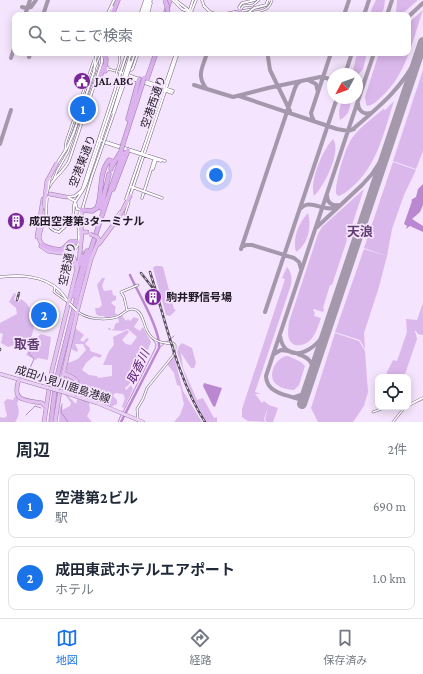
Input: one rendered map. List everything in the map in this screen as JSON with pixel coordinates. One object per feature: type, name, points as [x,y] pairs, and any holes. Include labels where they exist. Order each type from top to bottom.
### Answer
[{"type":"highway","points":[[112,12],[117,0]]},
{"type":"highway","points":[[165,0],[167,12]]},
{"type":"highway","points":[[168,12],[173,0]]},
{"type":"highway","points":[[104,56],[106,57],[107,69]]},
{"type":"highway","points":[[125,135],[153,56]]},
{"type":"highway","points":[[100,77],[106,61]]},
{"type":"highway","points":[[124,144],[126,126],[139,80]]},
{"type":"highway","points":[[50,422],[61,362],[83,273],[143,86]]},
{"type":"highway","points":[[92,243],[128,150]]},
{"type":"highway","points":[[110,171],[122,152]]},
{"type":"highway","points":[[70,302],[102,205],[112,162],[109,160],[102,176],[101,196],[97,208],[92,211],[82,210]]},
{"type":"highway","points":[[43,223],[47,181],[57,163]]},
{"type":"highway","points":[[50,194],[66,197]]},
{"type":"highway","points":[[93,255],[103,238],[119,217],[130,196]]},
{"type":"highway","points":[[43,199],[37,239],[39,244],[48,251],[70,255],[76,262]]},
{"type":"highway","points":[[82,210],[82,226],[89,233]]},
{"type":"highway","points":[[42,245],[60,249],[64,248],[70,242],[79,241],[82,210]]},
{"type":"highway","points":[[39,237],[45,211]]},
{"type":"highway","points":[[39,227],[39,237],[42,245],[49,249],[69,253],[74,257],[76,262],[74,276]]},
{"type":"highway","name":"空港通り","points":[[44,422],[45,407],[52,370],[70,302],[74,276],[79,261],[79,241],[83,232],[98,237],[99,240],[93,255],[77,310],[55,422]]},
{"type":"highway","points":[[50,422],[56,368],[70,302],[82,256]]},
{"type":"highway","points":[[64,374],[73,377],[78,382],[76,396]]},
{"type":"highway","points":[[19,380],[16,390],[19,398],[42,403],[47,400]]},
{"type":"highway","points":[[42,403],[45,407]]},
{"type":"main road","name":"成田小見川鹿島港線","points":[[0,374],[76,396],[143,422]]},
{"type":"street","points":[[146,12],[149,0]]},
{"type":"street","points":[[145,12],[149,0]]},
{"type":"street","points":[[145,12],[149,0]]},
{"type":"street","points":[[173,0],[189,12]]},
{"type":"street","points":[[190,12],[194,0]]},
{"type":"street","points":[[202,0],[204,6],[210,12]]},
{"type":"street","points":[[242,12],[239,7],[241,4],[254,0]]},
{"type":"street","points":[[243,12],[242,7],[253,5],[259,0]]},
{"type":"street","points":[[247,12],[254,8],[266,5],[270,0]]},
{"type":"street","points":[[249,12],[266,6],[270,0]]},
{"type":"street","points":[[63,162],[66,148],[98,56]]},
{"type":"street","points":[[94,71],[98,56]]},
{"type":"street","points":[[70,222],[59,232],[52,229],[48,225],[46,210],[49,181],[74,132],[98,56]]},
{"type":"street","points":[[65,152],[66,142],[98,56]]},
{"type":"street","points":[[70,222],[61,227],[49,224],[46,220],[45,211],[46,195],[68,152],[97,66],[99,56]]},
{"type":"street","points":[[54,178],[69,161],[102,62],[101,56]]},
{"type":"street","points":[[116,74],[120,61],[119,56]]},
{"type":"street","points":[[131,56],[129,67],[131,70],[137,56]]},
{"type":"street","points":[[116,105],[131,56]]},
{"type":"street","points":[[69,253],[74,250],[78,244],[79,216],[131,56]]},
{"type":"street","name":"空港東通り","points":[[70,222],[74,215],[76,202],[84,189],[122,74],[131,56]]},
{"type":"street","name":"空港西通り","points":[[116,218],[125,204],[132,187],[176,56]]},
{"type":"street","points":[[107,69],[172,92]]},
{"type":"street","points":[[100,140],[164,162]]},
{"type":"street","points":[[100,140],[143,155]]},
{"type":"street","name":"空港東通り","points":[[66,197],[75,196],[82,190],[100,140]]},
{"type":"street","points":[[142,198],[156,159]]},
{"type":"street","points":[[132,187],[162,198]]},
{"type":"street","name":"空港西通り","points":[[130,196],[132,187]]},
{"type":"street","points":[[125,214],[130,196]]},
{"type":"street","points":[[66,197],[74,200],[77,208],[82,210]]},
{"type":"street","points":[[0,277],[16,275],[29,276],[42,280],[60,291],[77,310],[87,317],[118,317],[127,310],[135,309],[153,339],[167,344],[173,343],[175,345],[173,356],[147,388],[137,409],[137,420]]},
{"type":"street","points":[[127,310],[124,297],[121,292],[138,284]]},
{"type":"street","points":[[55,287],[54,292],[70,302]]},
{"type":"street","points":[[411,404],[423,398]]},
{"type":"street","points":[[373,412],[378,410]]},
{"type":"street","points":[[393,422],[402,410]]},
{"type":"shaded area","points":[[376,0],[385,0],[382,12],[371,12]]},
{"type":"shaded area","points":[[397,0],[418,0],[404,12],[396,12]]},
{"type":"shaded area","points":[[423,10],[411,46],[411,20]]},
{"type":"shaded area","points":[[356,56],[366,56],[363,69],[354,68]]},
{"type":"shaded area","points":[[378,56],[408,56],[396,79],[389,89],[377,101],[367,106],[365,97]]},
{"type":"shaded area","points":[[423,70],[423,151],[416,169],[393,161]]},
{"type":"shaded area","points":[[394,101],[374,159],[361,179],[339,196],[336,194],[336,189],[346,149],[349,143],[359,130]]},
{"type":"shaded area","points":[[341,104],[350,104],[350,108],[346,116],[340,120]]},
{"type":"shaded area","points":[[333,139],[335,152],[331,169],[314,196],[313,183],[315,174],[325,150]]},
{"type":"shaded area","points":[[393,162],[416,170],[404,195],[392,229],[387,256],[364,248]]},
{"type":"shaded area","points":[[423,184],[423,205],[420,212],[412,219],[423,226],[423,232],[410,226],[406,229],[407,226],[404,224],[412,201],[411,200],[416,197],[418,189]]},
{"type":"shaded area","points":[[364,189],[332,285],[330,285],[323,312],[314,309],[313,311],[315,312],[314,316],[321,318],[315,333],[306,344],[295,345],[289,338],[289,322],[318,234],[322,227]]},
{"type":"shaded area","points":[[308,213],[310,224],[308,235],[304,244],[296,252],[295,242],[297,231]]},
{"type":"shaded area","points":[[364,249],[387,256],[379,287],[364,333],[365,349],[360,340],[335,332]]},
{"type":"shaded area","points":[[155,266],[163,267],[174,309],[176,310],[170,316],[166,315],[153,268]]},
{"type":"shaded area","points":[[287,267],[290,271],[292,280],[291,285],[255,392],[261,394],[255,394],[262,403],[264,401],[269,405],[278,408],[273,422],[267,422],[265,420],[268,407],[264,419],[265,422],[248,421],[242,417],[242,409],[285,279],[282,278]]},
{"type":"shaded area","points":[[102,278],[105,278],[102,286],[104,291],[112,290],[113,295],[116,296],[116,300],[111,303],[116,307],[115,313],[118,315],[106,318],[96,314],[95,308],[99,308],[102,305],[97,285]]},
{"type":"shaded area","points":[[14,293],[16,294],[14,300],[19,302],[21,299],[26,303],[32,312],[34,329],[30,340],[8,347],[1,343],[3,334],[0,333],[0,323],[17,314],[16,308],[9,302]]},
{"type":"shaded area","points":[[423,303],[423,335],[418,334],[415,331],[417,339],[405,374],[387,374],[393,360],[397,361],[407,332],[406,319],[417,320]]},
{"type":"shaded area","points":[[122,315],[126,321],[128,319],[130,321],[134,317],[139,319],[134,327],[140,331],[143,327],[151,342],[144,359],[148,363],[140,376],[138,372],[134,370],[133,379],[125,388],[126,390],[131,385],[133,389],[124,408],[122,407],[125,398],[123,394],[115,393],[113,396],[117,400],[117,404],[111,407],[81,396],[78,393],[79,384],[66,372],[68,363],[78,359],[86,350],[83,344],[75,344],[78,350],[77,352],[71,349],[75,328],[84,335],[80,340],[83,342],[87,338],[89,339],[85,344],[90,348],[90,351],[102,355],[100,358],[94,356],[86,363],[82,370],[89,375],[97,376],[98,378],[112,376],[112,365],[103,365],[109,351],[114,345],[113,337],[127,330],[129,332],[122,340],[126,344],[131,345],[137,337],[128,329],[122,331],[109,330],[108,328],[111,330],[114,329],[115,324],[119,322],[118,318]]},
{"type":"shaded area","points":[[335,333],[359,341],[365,351],[368,392],[364,406],[353,422],[318,422],[311,408]]},
{"type":"shaded area","points":[[41,334],[51,337],[48,360],[38,358],[36,360],[26,355],[35,339]]},
{"type":"shaded area","points":[[182,343],[192,348],[196,363],[194,368],[191,368],[181,353],[183,368],[197,400],[203,398],[214,418],[217,417],[217,422],[206,422],[191,393],[177,352]]},
{"type":"shaded area","points":[[174,356],[183,391],[202,422],[174,422],[180,415],[184,404],[180,386],[177,385],[174,373],[167,364]]},
{"type":"shaded area","points":[[288,356],[301,362],[305,366],[299,385],[294,390],[280,387],[275,384],[272,378],[273,370],[277,362]]},
{"type":"shaded area","points":[[66,376],[72,378],[76,382],[76,392],[72,393],[62,390]]},
{"type":"shaded area","points":[[204,383],[222,388],[215,407],[213,406],[203,386]]},
{"type":"shaded area","points":[[64,393],[68,395],[76,404],[78,397],[89,402],[90,410],[87,416],[92,422],[59,422],[60,406],[62,410],[70,406],[71,403]]},
{"type":"shaded area","points":[[15,396],[19,399],[17,404],[19,413],[15,422],[0,422],[0,417],[4,418],[7,416],[4,402],[7,399],[13,400]]},
{"type":"waterway","name":"取香川","points":[[121,422],[159,348],[159,340],[153,322],[130,275]]},
{"type":"waterway","points":[[159,348],[174,336]]},
{"type":"waterway","name":"取香川","points":[[123,412],[155,349],[156,346],[152,339]]},
{"type":"waterway","points":[[31,347],[29,353],[34,359],[30,368],[39,376],[48,378]]},
{"type":"waterway","points":[[62,404],[61,412],[68,422]]},
{"type":"waterway","points":[[26,415],[35,406],[41,408]]},
{"type":"waterway","name":"取香川","points":[[118,422],[121,415]]},
{"type":"taxiway","points":[[26,12],[30,0]]},
{"type":"taxiway","points":[[22,7],[31,7],[36,0]]},
{"type":"taxiway","points":[[44,12],[48,0]]},
{"type":"taxiway","points":[[345,12],[349,0]]},
{"type":"taxiway","points":[[365,12],[369,0]]},
{"type":"taxiway","points":[[388,12],[392,0]]},
{"type":"taxiway","points":[[411,14],[423,3]]},
{"type":"taxiway","points":[[206,56],[201,71],[201,79],[206,88]]},
{"type":"taxiway","points":[[314,121],[311,113],[330,56]]},
{"type":"taxiway","points":[[347,68],[351,56]]},
{"type":"taxiway","points":[[303,400],[274,390],[267,382],[266,376],[373,56]]},
{"type":"taxiway","points":[[353,129],[390,96],[405,78],[418,56]]},
{"type":"taxiway","points":[[268,57],[270,70],[290,111]]},
{"type":"taxiway","points":[[194,85],[233,97],[320,77],[327,78]]},
{"type":"taxiway","points":[[308,80],[316,84],[318,92]]},
{"type":"taxiway","points":[[241,249],[295,88],[301,81]]},
{"type":"taxiway","points":[[239,96],[337,129],[348,131],[354,129]]},
{"type":"taxiway","points":[[265,312],[335,104]]},
{"type":"taxiway","points":[[358,104],[362,112],[371,113]]},
{"type":"taxiway","points":[[0,144],[11,110]]},
{"type":"taxiway","points":[[317,227],[362,185],[372,174],[387,151]]},
{"type":"taxiway","points":[[327,195],[330,203],[333,205],[338,205]]},
{"type":"taxiway","points":[[300,209],[308,204],[326,208],[336,207]]},
{"type":"taxiway","points":[[242,247],[252,245],[294,258],[299,262],[301,269]]},
{"type":"taxiway","points":[[280,336],[282,344],[287,350],[293,353],[298,353],[304,352],[314,346],[326,332]]},
{"type":"taxiway","points":[[274,354],[281,350],[288,351]]},
{"type":"taxiway","points":[[298,354],[309,360],[313,371]]},
{"type":"taxiway","points":[[295,397],[301,395],[307,390]]},
{"type":"runway","points":[[302,404],[423,42]]},
{"type":"tunnel","points":[[80,245],[82,249],[82,256]]},
{"type":"railway","points":[[150,272],[173,349],[187,387],[205,422]]},
{"type":"railway","points":[[141,273],[152,287]]},
{"type":"railway","points":[[17,300],[19,293]]},
{"type":"place","name":"JAL ABC","points":[[82,81]]},
{"type":"place","name":"空港第2ビル","points":[[83,109]]},
{"type":"place","name":"成田空港第3ターミナル","points":[[16,221]]},
{"type":"place","name":"駒井野信号場","points":[[153,297]]},
{"type":"place","name":"成田東武ホテルエアポート","points":[[44,315]]},
{"type":"district","name":"天浪","points":[[360,231]]},
{"type":"district","name":"取香","points":[[27,344]]}]
